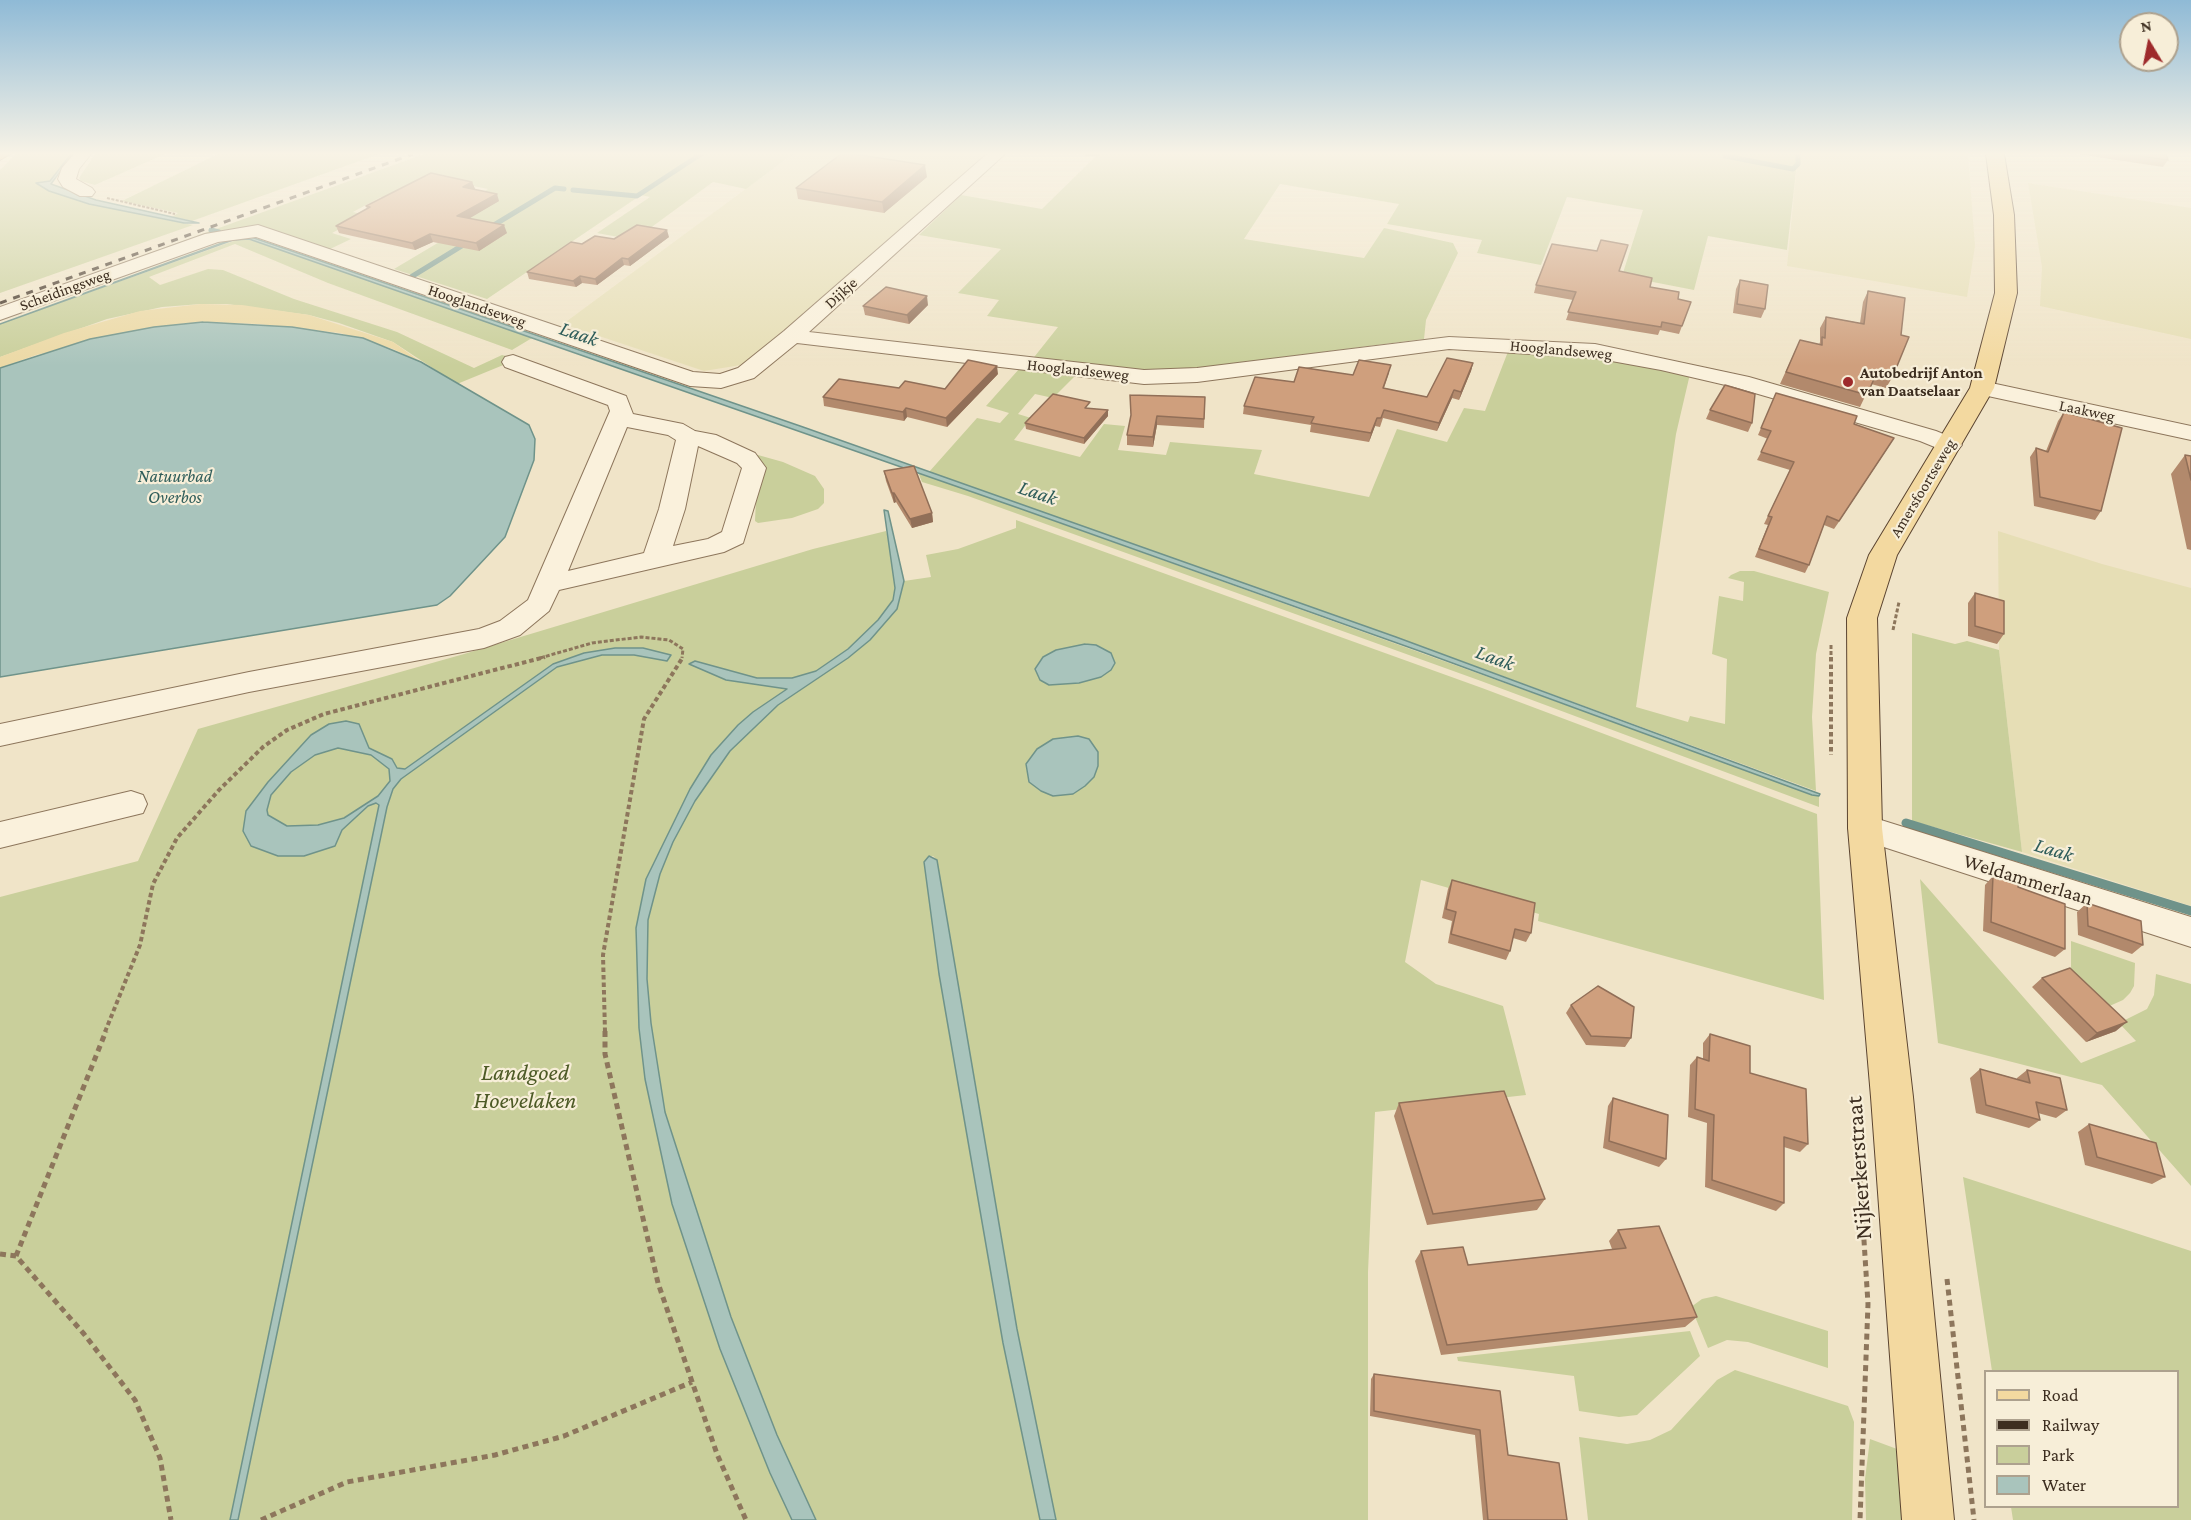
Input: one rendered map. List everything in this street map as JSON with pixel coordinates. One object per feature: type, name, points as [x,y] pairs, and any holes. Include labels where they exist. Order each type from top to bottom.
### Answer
[{"type":"main road","name":"Amersfoortseweg","points":[[1865,828],[1862,618],[1883,555],[1982,388],[2006,293],[2004,225]]},
{"type":"main road","name":"Nijkerkerstraat","points":[[1865,828],[1892,1097],[1928,1520]]},
{"type":"street","name":"Dijkje","points":[[792,336],[916,225]]},
{"type":"street","name":"Hooglandseweg","points":[[233,233],[263,232],[690,379],[721,381],[737,377],[752,369],[792,336],[1144,377],[1197,375],[1449,343],[1595,351],[1661,363],[1741,382],[1928,436],[1950,445]]},
{"type":"street","name":"Scheidingsweg","points":[[0,314],[233,233]]},
{"type":"street","points":[[0,735],[249,682],[484,638],[510,628],[539,605],[622,411],[618,401],[513,362]]},
{"type":"street","name":"Laakweg","points":[[1982,388],[2191,433]]},
{"type":"street","points":[[548,584],[715,546],[734,537],[754,468],[746,458],[708,440],[688,437],[675,429],[619,418]]},
{"type":"street","points":[[656,558],[672,508],[688,437]]},
{"type":"street","points":[[0,835],[131,804]]},
{"type":"street","name":"Weldammerlaan","points":[[1865,828],[2191,932]]},
{"type":"path","points":[[1893,639],[1900,598]]},
{"type":"path","points":[[16,1256],[140,945],[153,884],[177,838],[226,783],[263,747],[287,730],[324,714],[505,669],[592,643],[625,638],[657,637],[677,643],[684,649],[684,656],[644,719],[603,955],[605,1054],[658,1283],[717,1454],[746,1520]]},
{"type":"path","name":"Nijkerkerstraat","points":[[1857,1132],[1868,1304],[1860,1520]]},
{"type":"path","points":[[0,1254],[16,1256],[30,1275],[84,1334],[135,1400],[160,1458],[171,1520]]},
{"type":"path","points":[[261,1520],[347,1482],[495,1455],[564,1436],[692,1382]]},
{"type":"shaded area","points":[[697,225],[909,225],[837,289],[741,365],[704,371],[563,324]]},
{"type":"shaded area","points":[[1791,225],[1973,225],[1975,246],[1967,297],[1787,266]]},
{"type":"shaded area","points":[[2035,225],[2191,225],[2191,339],[2040,306],[2042,267]]},
{"type":"shaded area","points":[[1998,531],[2102,564],[2191,588],[2191,906],[2022,852],[1999,650]]},
{"type":"green space","points":[[0,225],[193,225],[0,293]]},
{"type":"green space","points":[[227,225],[347,225],[332,233],[351,239],[328,250],[259,228],[0,307],[210,231],[221,231],[216,229]]},
{"type":"green space","points":[[426,225],[597,225],[487,299],[394,269],[446,238],[416,231]]},
{"type":"green space","points":[[609,225],[655,225],[634,240],[597,233]]},
{"type":"green space","points":[[930,225],[1253,225],[1244,239],[1364,258],[1384,228],[1453,243],[1458,253],[1426,320],[1424,339],[1167,372],[1031,361],[1058,327],[987,316],[999,300],[958,293],[1001,249],[919,235]]},
{"type":"green space","points":[[1393,225],[1556,225],[1541,265],[1477,253],[1482,240]]},
{"type":"green space","points":[[1638,225],[1790,225],[1787,250],[1708,236],[1694,290],[1622,276]]},
{"type":"green space","points":[[242,238],[266,244],[532,338],[512,350],[328,283],[235,244],[149,277],[160,285],[208,269],[223,270],[294,299],[397,332],[474,368],[502,355],[518,359],[457,384],[393,342],[339,323],[309,315],[227,304],[162,307],[107,319],[0,357],[0,324]]},
{"type":"green space","points":[[1509,349],[1592,355],[1690,374],[1676,434],[1636,707],[1688,722],[1690,716],[1725,724],[1727,659],[1712,654],[1719,596],[1743,601],[1744,582],[1728,578],[1731,575],[1740,571],[1754,571],[1829,592],[1816,654],[1812,717],[1816,791],[1396,637],[929,472],[977,418],[1000,423],[1009,413],[986,406],[1020,368],[1074,377],[1053,398],[1035,394],[1018,414],[1031,418],[1014,440],[1080,457],[1104,424],[1125,426],[1118,450],[1166,455],[1170,442],[1262,450],[1254,474],[1369,497],[1397,429],[1447,442],[1464,408],[1485,411]]},
{"type":"green space","points":[[758,455],[783,462],[815,476],[824,489],[824,503],[818,509],[792,518],[758,523],[755,521]]},
{"type":"green space","points":[[918,472],[1819,796],[1819,807],[1481,681],[968,496],[922,482]]},
{"type":"green space","name":"Landgoed Hoevelaken","points":[[1016,520],[1482,688],[1817,814],[1824,1000],[1538,921],[1539,914],[1421,880],[1405,962],[1436,984],[1503,1006],[1526,1095],[1375,1112],[1368,1272],[1368,1520],[1056,1520],[1017,1329],[937,860],[933,856],[930,857],[1049,1520],[0,1520],[0,897],[138,861],[198,729],[464,654],[813,549],[886,531],[902,585],[904,581],[931,577],[926,555],[958,549],[1016,528]],"holes":[[[1078,736],[1094,777],[1073,794],[1053,739]]]},
{"type":"green space","points":[[1912,633],[1955,644],[1967,641],[1999,650],[2022,852],[1912,821]]},
{"type":"green space","points":[[1920,879],[2081,1063],[2136,1041],[2119,1023],[2147,1009],[2154,995],[2156,974],[2191,984],[2191,1186],[2102,1085],[1938,1043]]},
{"type":"green space","points":[[2071,941],[2135,963],[2134,986],[2123,1000],[2105,1008],[2071,977]]},
{"type":"green space","points":[[1963,1177],[2191,1251],[2191,1520],[2013,1520],[2011,1508],[2179,1508],[2179,1370],[1992,1370]]},
{"type":"green space","points":[[1716,1296],[1828,1331],[1828,1368],[1748,1342],[1727,1340],[1708,1348],[1691,1307],[1702,1299]]},
{"type":"green space","points":[[1690,1331],[1700,1356],[1637,1415],[1619,1417],[1579,1411],[1574,1376],[1458,1361],[1457,1357]]},
{"type":"green space","points":[[1735,1370],[1848,1406],[1854,1422],[1852,1520],[1588,1520],[1579,1437],[1627,1444],[1650,1440],[1671,1430],[1717,1380]]},
{"type":"green space","points":[[1870,1439],[1897,1449],[1907,1520],[1866,1520],[1865,1479]]},
{"type":"sand","points":[[201,304],[242,305],[309,315],[393,342],[421,362],[393,349],[340,333],[258,324],[203,322],[180,324],[36,355],[0,368],[0,357],[64,333],[140,311]]},
{"type":"water","points":[[251,237],[803,427],[1396,637],[1820,794],[1819,796],[1812,795],[1425,653],[1024,510],[249,239],[233,240],[0,324],[233,239]]},
{"type":"water","name":"Natuurbad Overbos","points":[[203,322],[292,327],[363,338],[421,362],[529,425],[535,439],[534,460],[505,537],[450,596],[437,605],[0,677],[0,368],[90,339],[154,327]]},
{"type":"water","points":[[884,510],[888,511],[904,581],[897,609],[870,640],[848,658],[778,705],[730,751],[695,801],[673,842],[660,874],[648,920],[647,979],[651,1023],[665,1112],[731,1317],[777,1435],[816,1520],[792,1520],[770,1473],[720,1349],[672,1204],[645,1079],[639,1028],[636,928],[646,879],[690,789],[711,755],[738,725],[787,689],[726,680],[689,664],[695,661],[757,678],[792,678],[816,671],[848,649],[878,620],[893,600],[895,588]]},
{"type":"water","points":[[1085,644],[1096,645],[1111,653],[1115,663],[1111,670],[1101,677],[1079,683],[1049,685],[1040,680],[1035,669],[1043,657],[1056,650]]},
{"type":"water","points":[[615,648],[643,648],[671,655],[667,661],[634,655],[602,655],[557,667],[401,779],[393,789],[387,807],[238,1520],[230,1520],[379,805],[376,803],[368,806],[342,830],[335,846],[304,856],[278,856],[251,846],[243,831],[246,811],[268,782],[311,735],[329,724],[346,721],[359,724],[369,748],[392,759],[397,768],[405,769],[553,664],[584,653]],"holes":[[[338,748],[371,755],[389,769],[390,781],[378,796],[344,818],[318,825],[287,826],[268,815],[271,795],[291,772],[315,755]]]},
{"type":"water","points":[[1078,736],[1089,739],[1098,752],[1098,766],[1094,777],[1085,786],[1073,794],[1053,796],[1029,782],[1026,764],[1037,749],[1053,739]]},
{"type":"water","points":[[929,856],[937,860],[1017,1329],[1056,1520],[1040,1520],[1003,1343],[939,974],[924,862]]},
{"type":"building","points":[[504,225],[476,243],[430,234],[412,243],[336,226]]},
{"type":"building","points":[[637,225],[667,230],[628,259],[622,258],[595,279],[580,276],[573,281],[527,272],[571,242],[582,244],[595,236],[614,239]]},
{"type":"building","points":[[1601,240],[1628,245],[1619,271],[1652,278],[1650,287],[1679,292],[1678,299],[1691,302],[1682,326],[1662,322],[1661,327],[1568,312],[1576,292],[1536,285],[1552,244],[1597,251]]},
{"type":"building","points":[[1740,280],[1768,285],[1765,309],[1737,304]]},
{"type":"building","points":[[886,287],[927,296],[907,315],[863,306]]},
{"type":"building","points":[[1868,291],[1905,298],[1901,335],[1909,337],[1893,376],[1877,372],[1867,395],[1786,372],[1800,340],[1822,345],[1822,337],[1825,338],[1826,317],[1864,324]]},
{"type":"building","points":[[1447,358],[1473,363],[1461,392],[1454,390],[1439,423],[1384,410],[1381,418],[1377,418],[1371,433],[1311,423],[1314,417],[1244,406],[1255,377],[1294,382],[1299,367],[1353,375],[1359,360],[1391,365],[1383,388],[1427,397]]},
{"type":"building","points":[[968,360],[997,366],[946,418],[906,408],[903,412],[823,397],[839,379],[899,388],[905,381],[945,389]]},
{"type":"building","points":[[1725,385],[1755,394],[1752,423],[1710,410]]},
{"type":"building","points":[[1776,393],[1857,416],[1854,424],[1894,438],[1839,521],[1827,516],[1809,565],[1759,549],[1772,517],[1768,516],[1794,462],[1761,452],[1771,431],[1761,428]]},
{"type":"building","points":[[1053,394],[1090,402],[1085,408],[1108,410],[1084,438],[1025,423]]},
{"type":"building","points":[[1130,395],[1205,397],[1204,419],[1157,416],[1153,437],[1127,435],[1131,415]]},
{"type":"building","points":[[2064,412],[2122,428],[2101,511],[2040,497],[2036,448],[2048,452]]},
{"type":"building","points":[[2185,455],[2191,456],[2191,480]]},
{"type":"building","points":[[914,466],[932,513],[910,519],[892,493],[884,471]]},
{"type":"building","points":[[1975,593],[2004,601],[2004,634],[1975,626]]},
{"type":"building","points":[[1993,876],[2065,904],[2065,949],[1991,922]]},
{"type":"building","points":[[1452,880],[1535,903],[1531,933],[1515,929],[1510,951],[1451,934],[1456,912],[1446,909]]},
{"type":"building","points":[[2087,903],[2141,921],[2143,945],[2088,926]]},
{"type":"building","points":[[2070,968],[2127,1022],[2097,1033],[2042,978]]},
{"type":"building","points":[[1598,986],[1634,1007],[1631,1038],[1591,1036],[1571,1005]]},
{"type":"building","points":[[1710,1034],[1750,1046],[1750,1073],[1806,1089],[1808,1144],[1784,1137],[1784,1203],[1712,1180],[1714,1115],[1695,1109],[1697,1057],[1709,1061]]},
{"type":"building","points":[[1980,1069],[2030,1083],[2027,1070],[2060,1078],[2067,1110],[2036,1102],[2040,1120],[1986,1105]]},
{"type":"building","points":[[1504,1091],[1545,1199],[1433,1214],[1399,1103]]},
{"type":"building","points":[[1613,1098],[1668,1115],[1666,1159],[1609,1141]]},
{"type":"building","points":[[2089,1124],[2156,1143],[2165,1177],[2097,1157]]},
{"type":"building","points":[[1659,1226],[1697,1317],[1447,1345],[1421,1251],[1463,1247],[1468,1265],[1626,1248],[1618,1230]]},
{"type":"building","points":[[1374,1374],[1500,1391],[1508,1455],[1559,1463],[1567,1520],[1488,1520],[1480,1430],[1374,1411]]},
{"type":"waterway","points":[[489,228],[494,225]]},
{"type":"waterway","name":"Laak","points":[[211,230],[219,232]]},
{"type":"waterway","points":[[411,277],[468,242]]},
{"type":"waterway","name":"Laak","points":[[1906,823],[2191,911]]},
{"type":"railway","points":[[0,303],[216,225]]},
{"type":"place","name":"Autobedrijf Anton van Daatselaar","points":[[1848,382]]}]
